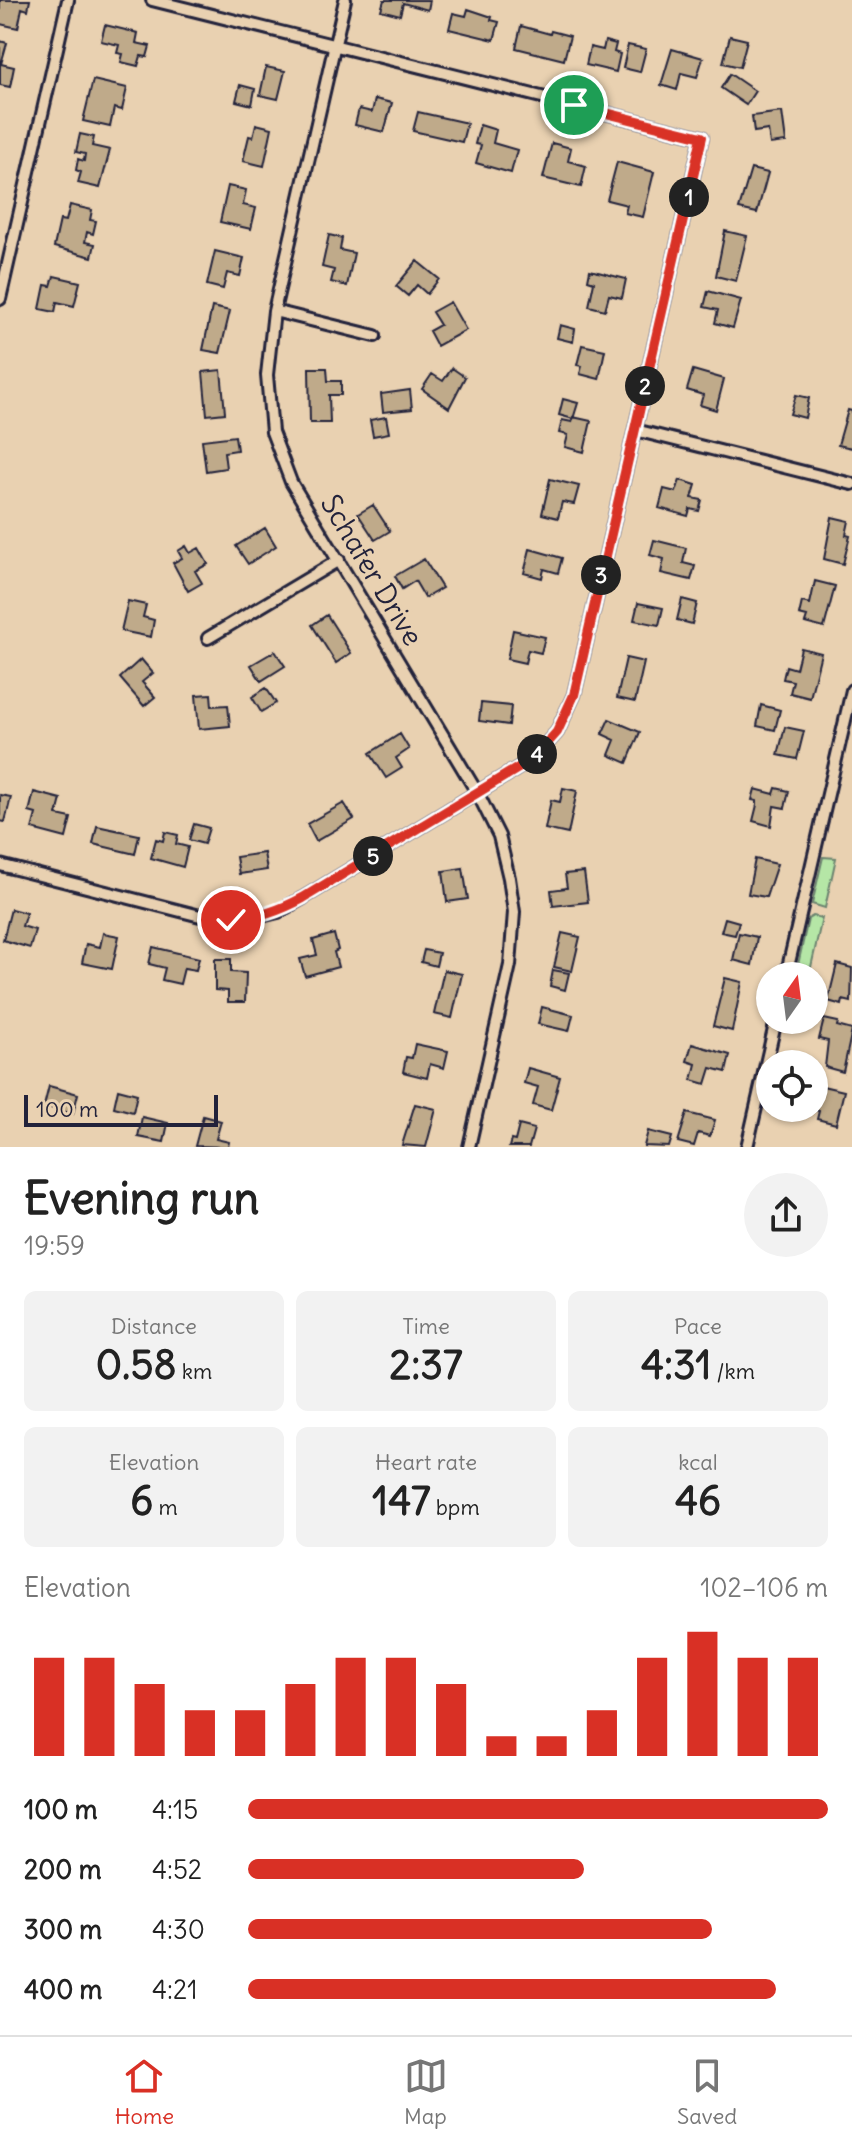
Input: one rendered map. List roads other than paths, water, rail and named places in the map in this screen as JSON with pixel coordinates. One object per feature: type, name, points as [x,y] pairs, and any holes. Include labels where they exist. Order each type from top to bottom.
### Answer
[{"type":"street","points":[[0,299],[68,0]]},
{"type":"street","points":[[0,865],[212,919],[249,919],[278,912],[303,898],[533,759],[557,732],[574,695],[702,137],[152,0]]},
{"type":"street","name":"Schafer Drive","points":[[345,0],[274,311],[267,375],[272,432],[291,482],[478,794],[499,836],[514,912],[510,965],[469,1147]]},
{"type":"street","points":[[274,311],[375,336]]},
{"type":"street","points":[[635,430],[852,484]]},
{"type":"street","points":[[208,638],[339,560]]},
{"type":"street","points":[[789,962],[852,690]]},
{"type":"street","points":[[747,1147],[773,1034]]}]
